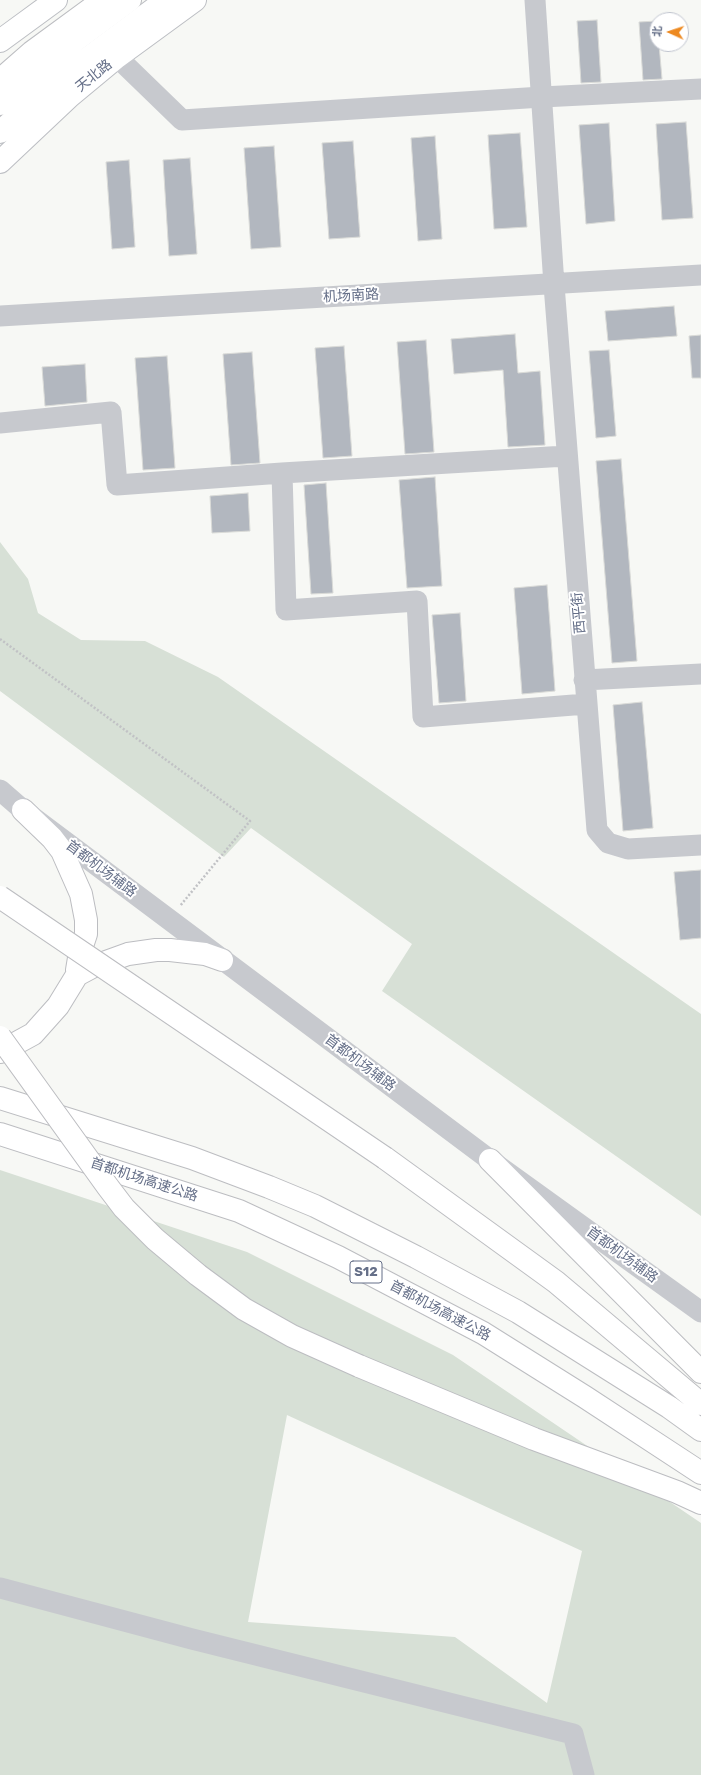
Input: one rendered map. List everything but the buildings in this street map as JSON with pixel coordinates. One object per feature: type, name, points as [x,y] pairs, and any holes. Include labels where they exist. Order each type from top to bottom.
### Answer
[{"type":"main road","points":[[0,40],[56,0]]},
{"type":"main road","points":[[0,80],[32,52],[103,0]]},
{"type":"main road","points":[[0,104],[76,40],[130,0]]},
{"type":"main road","name":"天北路","points":[[0,132],[61,79],[106,43],[166,0]]},
{"type":"main road","name":"天北路","points":[[0,162],[51,112],[117,57],[195,0]]},
{"type":"main road","points":[[0,1052],[33,1034],[58,1006],[76,975],[78,959],[86,934],[86,920],[81,894],[62,851],[52,838],[24,810]]},
{"type":"main road","points":[[0,897],[385,1158],[556,1282],[701,1404]]},
{"type":"main road","points":[[76,975],[128,954],[156,950],[204,954],[222,960]]},
{"type":"main road","points":[[0,1037],[124,1208],[155,1239],[198,1275],[254,1314],[292,1336],[534,1440],[677,1492],[701,1503]]},
{"type":"main road","name":"S12","points":[[0,1098],[192,1158],[269,1186],[314,1206],[416,1257],[518,1312],[669,1407],[701,1430]]},
{"type":"main road","name":"首都机场高速公路","points":[[0,1134],[239,1211],[338,1257],[483,1333],[585,1397],[701,1473]]},
{"type":"main road","points":[[490,1160],[701,1372]]},
{"type":"street","name":"西平街","points":[[535,0],[566,456],[597,830],[608,843],[628,849],[701,845]]},
{"type":"street","points":[[117,57],[182,120],[542,97],[701,89]]},
{"type":"street","name":"机场南路","points":[[0,316],[554,285],[701,275]]},
{"type":"street","points":[[0,423],[112,412],[117,485],[282,472],[566,456]]},
{"type":"street","points":[[282,472],[286,610],[417,601],[423,717],[586,704]]},
{"type":"street","points":[[584,680],[701,674]]},
{"type":"street","name":"首都机场辅路","points":[[0,790],[24,810],[222,960],[490,1160],[701,1312]]},
{"type":"street","name":"首都机场辅路","points":[[0,796],[24,810]]},
{"type":"street","points":[[0,1588],[192,1639],[573,1734],[584,1775]]},
{"type":"path","points":[[0,639],[250,821],[178,909]]},
{"type":"shaded area","points":[[0,542],[28,579],[38,613],[81,640],[145,641],[218,677],[701,1014],[701,1216],[382,991],[412,944],[251,828],[224,857],[0,691]]},
{"type":"shaded area","points":[[0,1170],[247,1252],[453,1355],[701,1523],[701,1775],[0,1775]],"holes":[[[287,1415],[582,1551],[547,1703],[455,1637],[248,1622]]]}]
